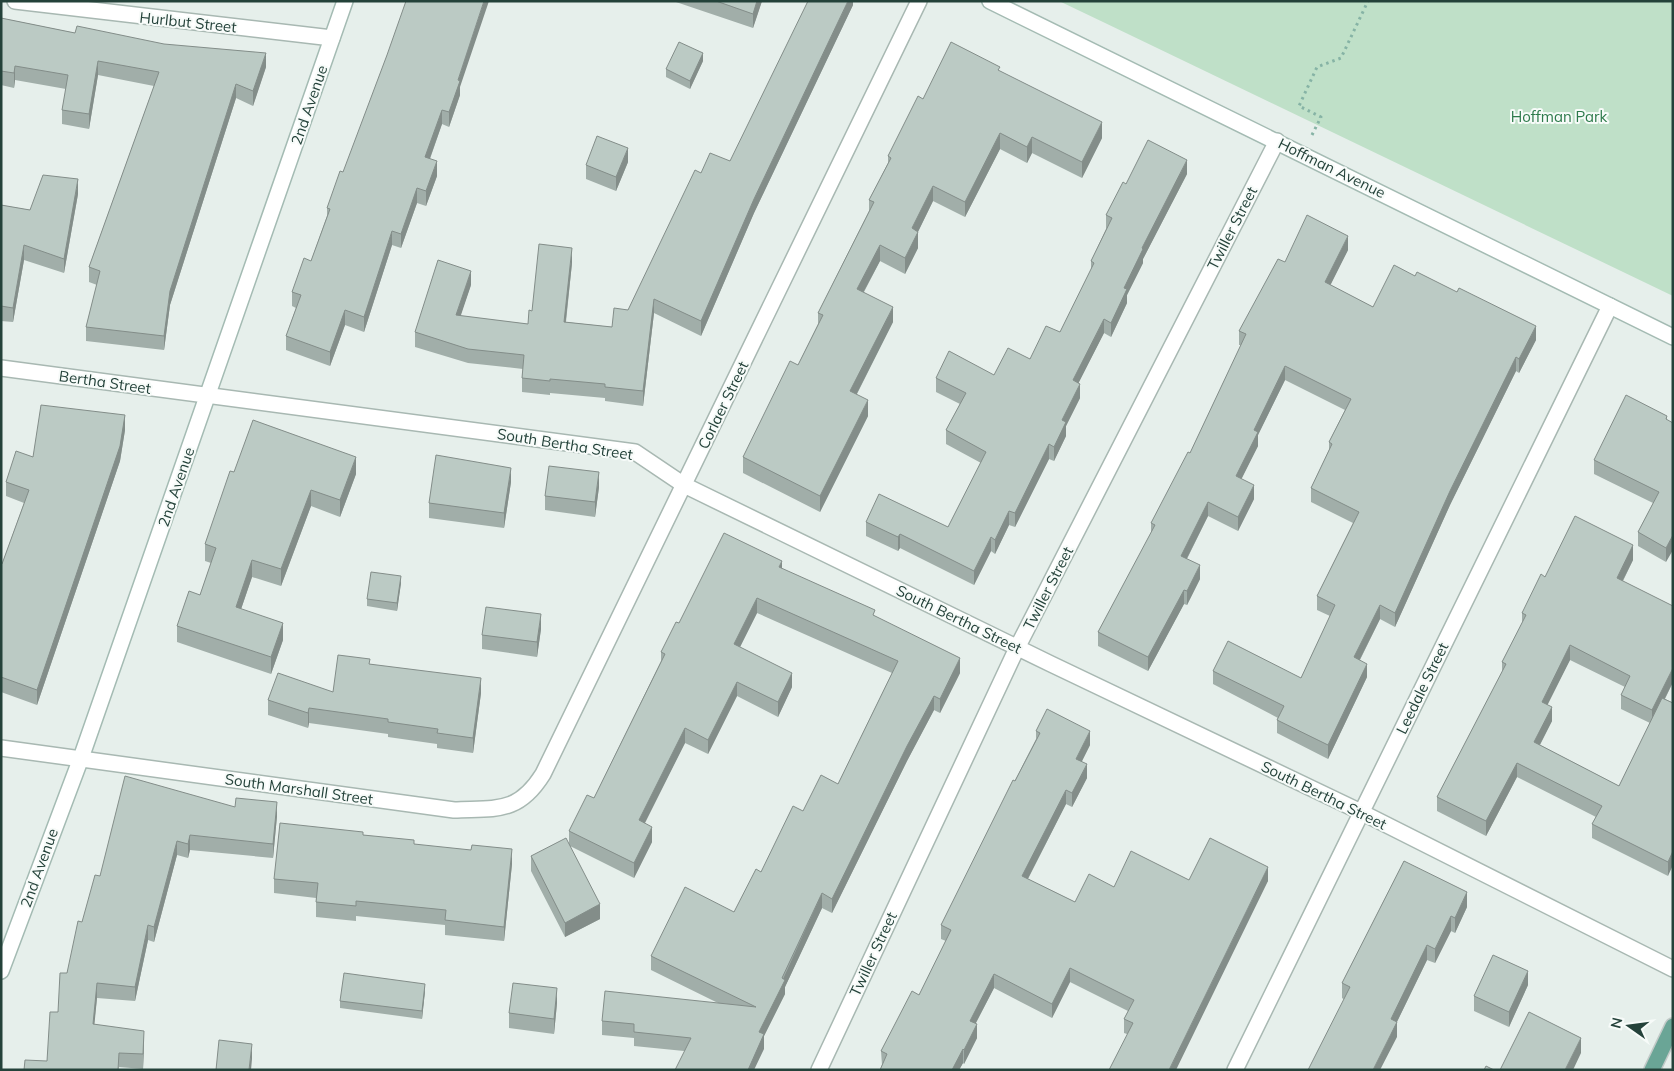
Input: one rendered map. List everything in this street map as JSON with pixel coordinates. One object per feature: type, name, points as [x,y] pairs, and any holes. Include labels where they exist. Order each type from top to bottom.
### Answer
[{"type":"main road","points":[[1652,1070],[1673,1026]]},
{"type":"street","name":"Hurlbut Street","points":[[15,1],[332,38]]},
{"type":"street","name":"2nd Avenue","points":[[1,971],[81,758],[209,396],[345,1]]},
{"type":"street","name":"Corlaer Street","points":[[516,801],[531,793],[543,774],[919,1]]},
{"type":"street","name":"Hoffman Avenue","points":[[990,1],[1303,153],[1673,337]]},
{"type":"street","name":"Twiller Street","points":[[818,1070],[1017,648],[1277,141]]},
{"type":"street","name":"Leedale Street","points":[[1235,1070],[1610,306]]},
{"type":"street","name":"Bertha Street","points":[[1,368],[209,396]]},
{"type":"street","name":"South Bertha Street","points":[[209,396],[635,452],[684,485],[1017,648],[1361,812],[1673,969]]},
{"type":"street","name":"South Marshall Street","points":[[1,748],[454,810],[507,807],[516,801]]},
{"type":"path","points":[[1303,153],[1321,117],[1299,106],[1317,67],[1340,58],[1368,1]]},
{"type":"green space","name":"Hoffman Park","points":[[1059,1],[1673,1],[1673,296],[1103,22]]},
{"type":"building","points":[[406,1],[484,1],[449,112],[442,110],[425,157],[437,161],[426,191],[417,188],[401,234],[392,231],[364,317],[345,310],[330,352],[286,336],[301,295],[292,292],[304,258],[311,261],[330,209],[327,208],[340,171],[343,172]]},
{"type":"building","points":[[716,1],[757,1],[753,14]]},
{"type":"building","points":[[808,1],[848,1],[754,199],[701,321],[654,299],[643,391],[605,387],[605,384],[522,378],[524,355],[468,349],[415,332],[438,260],[471,271],[456,315],[528,324],[529,310],[532,311],[539,244],[572,248],[564,322],[612,327],[614,308],[628,310],[695,170],[701,173],[710,153],[730,161]]},
{"type":"building","points":[[1,18],[75,33],[77,26],[164,44],[266,53],[253,91],[236,84],[170,291],[164,336],[86,327],[100,271],[89,267],[159,72],[98,61],[89,114],[62,110],[68,75],[15,66],[14,73],[1,71]]},
{"type":"building","points":[[679,42],[703,53],[690,81],[666,69]]},
{"type":"building","points":[[951,42],[1000,67],[998,70],[1102,122],[1082,162],[1032,137],[1027,147],[1000,133],[965,202],[933,186],[912,228],[918,232],[905,258],[880,245],[857,289],[893,307],[850,391],[868,400],[820,496],[743,457],[790,361],[798,365],[823,315],[818,313],[874,202],[869,200],[891,158],[888,156],[918,96],[923,99]]},
{"type":"building","points":[[597,136],[628,148],[616,177],[586,165]]},
{"type":"building","points":[[1148,140],[1187,160],[1142,248],[1124,288],[1127,289],[1111,323],[1104,319],[1073,380],[1080,384],[1062,420],[1066,422],[1054,447],[1049,444],[1015,513],[1009,511],[995,540],[991,537],[974,571],[900,534],[898,537],[866,522],[879,494],[948,527],[986,452],[946,430],[966,393],[936,378],[949,351],[994,375],[1008,348],[1030,359],[1046,326],[1060,332],[1094,263],[1091,261],[1112,218],[1106,215],[1123,182],[1126,184]]},
{"type":"building","points":[[43,175],[78,179],[64,259],[24,245],[13,308],[1,306],[1,205],[30,210]]},
{"type":"building","points":[[1307,215],[1348,236],[1325,282],[1373,307],[1394,265],[1415,276],[1417,272],[1457,292],[1459,288],[1536,326],[1519,359],[1516,357],[1450,491],[1395,613],[1380,605],[1354,657],[1367,664],[1328,745],[1277,720],[1284,706],[1213,671],[1228,641],[1301,678],[1335,605],[1317,596],[1359,512],[1311,488],[1332,444],[1329,442],[1351,399],[1285,366],[1254,430],[1258,432],[1236,476],[1254,485],[1238,517],[1208,502],[1181,556],[1200,565],[1187,591],[1184,590],[1148,657],[1098,632],[1155,525],[1151,523],[1188,452],[1190,453],[1246,334],[1239,331],[1278,259],[1285,262]]},
{"type":"building","points":[[1626,395],[1667,416],[1666,419],[1673,423],[1673,535],[1666,548],[1638,532],[1659,492],[1594,460]]},
{"type":"building","points":[[41,405],[125,415],[120,446],[37,690],[1,677],[1,564],[29,490],[6,482],[16,451],[33,457]]},
{"type":"building","points":[[253,420],[356,457],[340,500],[311,490],[281,569],[252,560],[236,607],[283,623],[271,657],[177,626],[189,591],[200,595],[216,548],[205,544],[230,471],[234,472]]},
{"type":"building","points":[[436,455],[511,468],[504,513],[429,503]]},
{"type":"building","points":[[549,466],[599,472],[595,502],[545,496]]},
{"type":"building","points":[[1575,516],[1633,545],[1617,578],[1673,606],[1673,668],[1652,710],[1621,695],[1630,676],[1570,645],[1542,702],[1552,707],[1534,742],[1619,786],[1662,698],[1673,703],[1673,851],[1668,862],[1592,824],[1602,806],[1517,763],[1486,821],[1437,797],[1506,664],[1502,662],[1526,615],[1522,613],[1541,574],[1545,577]]},
{"type":"building","points":[[724,533],[782,561],[779,567],[875,610],[873,615],[960,658],[940,699],[934,696],[907,746],[832,899],[822,893],[782,978],[785,980],[759,1032],[764,1034],[748,1070],[675,1070],[691,1038],[634,1032],[634,1024],[602,1021],[605,991],[756,1007],[651,956],[685,887],[734,912],[756,869],[761,872],[793,806],[803,811],[821,775],[838,784],[898,661],[757,598],[734,644],[792,673],[778,702],[737,682],[708,740],[685,728],[639,820],[652,827],[634,863],[569,831],[587,795],[594,798],[665,654],[661,652],[676,622],[679,623]]},
{"type":"building","points":[[371,572],[401,576],[397,603],[367,599]]},
{"type":"building","points":[[486,607],[541,614],[537,642],[482,635]]},
{"type":"building","points":[[338,655],[370,659],[369,664],[481,678],[473,738],[437,733],[438,729],[388,722],[388,719],[309,708],[308,713],[268,700],[278,673],[333,692]]},
{"type":"building","points":[[1047,709],[1090,731],[1076,759],[1087,764],[1072,793],[1066,790],[1022,876],[1075,902],[1089,874],[1114,887],[1131,851],[1189,880],[1210,838],[1268,867],[1169,1070],[1109,1070],[1133,1023],[1124,1019],[1134,1000],[1070,968],[1052,1004],[994,974],[970,1021],[977,1024],[952,1070],[880,1070],[887,1054],[881,1051],[912,991],[919,995],[951,930],[941,925],[1013,780],[1015,781],[1040,733],[1036,731]]},
{"type":"building","points":[[125,776],[235,807],[236,798],[277,802],[273,844],[190,835],[188,844],[177,841],[154,927],[148,925],[135,987],[97,983],[93,1024],[144,1031],[143,1054],[119,1053],[118,1070],[24,1070],[25,1060],[47,1061],[50,1012],[58,1012],[60,973],[67,973],[78,921],[82,922],[95,875],[100,876]]},
{"type":"building","points":[[280,823],[363,832],[363,835],[414,840],[414,844],[471,850],[472,845],[512,849],[504,927],[445,920],[446,910],[356,901],[356,906],[316,902],[318,883],[274,879]]},
{"type":"building","points":[[566,838],[600,904],[565,923],[531,856]]},
{"type":"building","points":[[1404,861],[1467,892],[1455,918],[1451,916],[1435,949],[1427,945],[1391,1019],[1397,1022],[1373,1070],[1308,1070],[1350,987],[1342,983]]},
{"type":"building","points":[[1493,955],[1528,971],[1509,1012],[1474,996]]},
{"type":"building","points":[[344,973],[425,984],[422,1011],[340,1001]]},
{"type":"building","points":[[513,983],[557,988],[554,1019],[509,1013]]},
{"type":"building","points":[[1529,1012],[1581,1038],[1565,1070],[1500,1070]]},
{"type":"building","points":[[219,1040],[252,1044],[249,1070],[216,1070]]},
{"type":"building","points":[[1486,1066],[1494,1070],[1484,1070]]}]
